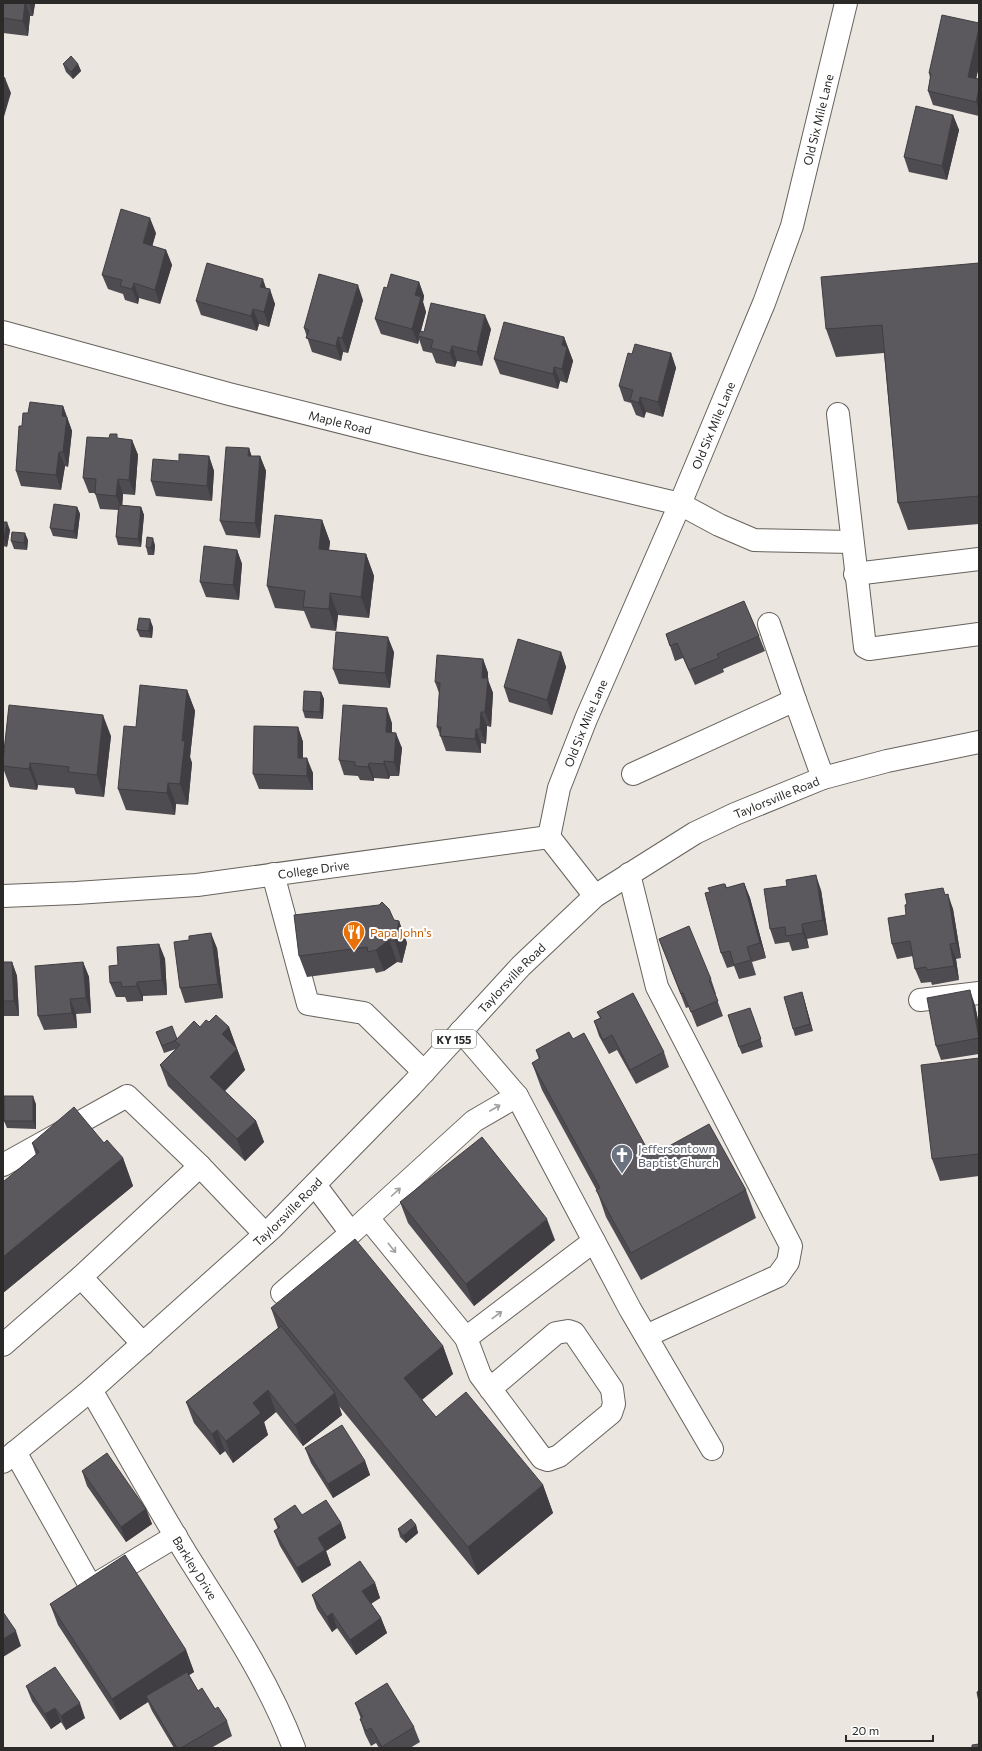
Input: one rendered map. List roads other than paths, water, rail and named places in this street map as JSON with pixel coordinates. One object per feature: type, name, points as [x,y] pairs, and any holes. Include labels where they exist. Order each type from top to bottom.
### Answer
[{"type":"street","name":"Old Six Mile Lane","points":[[549,837],[559,788],[586,719],[680,504],[764,303],[792,226],[846,3]]},
{"type":"street","name":"Maple Road","points":[[3,332],[236,396],[424,443],[680,504],[719,525],[754,540],[852,542]]},
{"type":"street","points":[[838,414],[864,647],[869,649],[979,634]]},
{"type":"street","points":[[856,574],[979,559]]},
{"type":"street","points":[[768,624],[823,778]]},
{"type":"street","points":[[633,774],[795,700]]},
{"type":"street","name":"Taylorsville Road","points":[[9,1457],[91,1390],[265,1234],[315,1185],[424,1072],[521,966],[594,896],[695,833],[735,814],[823,778],[886,761],[979,742]]},
{"type":"street","points":[[549,837],[594,896]]},
{"type":"street","name":"College Drive","points":[[3,896],[76,893],[197,884],[549,837]]},
{"type":"street","points":[[273,874],[308,1004],[364,1013],[424,1072]]},
{"type":"street","points":[[629,874],[657,987],[791,1246],[788,1262],[778,1276],[646,1336]]},
{"type":"street","points":[[920,1000],[979,993]]},
{"type":"street","points":[[461,1031],[517,1096],[646,1336],[712,1449]]},
{"type":"street","points":[[3,1165],[127,1096],[200,1166],[265,1234]]},
{"type":"street","points":[[282,1293],[368,1218],[474,1121],[517,1096]]},
{"type":"street","points":[[3,1345],[81,1277],[200,1166]]},
{"type":"street","points":[[315,1185],[351,1233]]},
{"type":"street","points":[[368,1218],[466,1338],[480,1376],[542,1458],[548,1460],[559,1456],[611,1413],[614,1404],[612,1389],[574,1333],[568,1331],[556,1333],[490,1389]]},
{"type":"street","points":[[466,1338],[594,1240]]},
{"type":"street","points":[[81,1277],[143,1344]]},
{"type":"street","name":"Barkley Drive","points":[[91,1390],[176,1536],[253,1662],[282,1716],[294,1748]]},
{"type":"street","points":[[9,1457],[91,1587],[176,1536]]},
{"type":"place","name":"Papa John's","points":[[354,952]]},
{"type":"place","name":"Jeffersontown Baptist Church","points":[[622,1174]]}]
